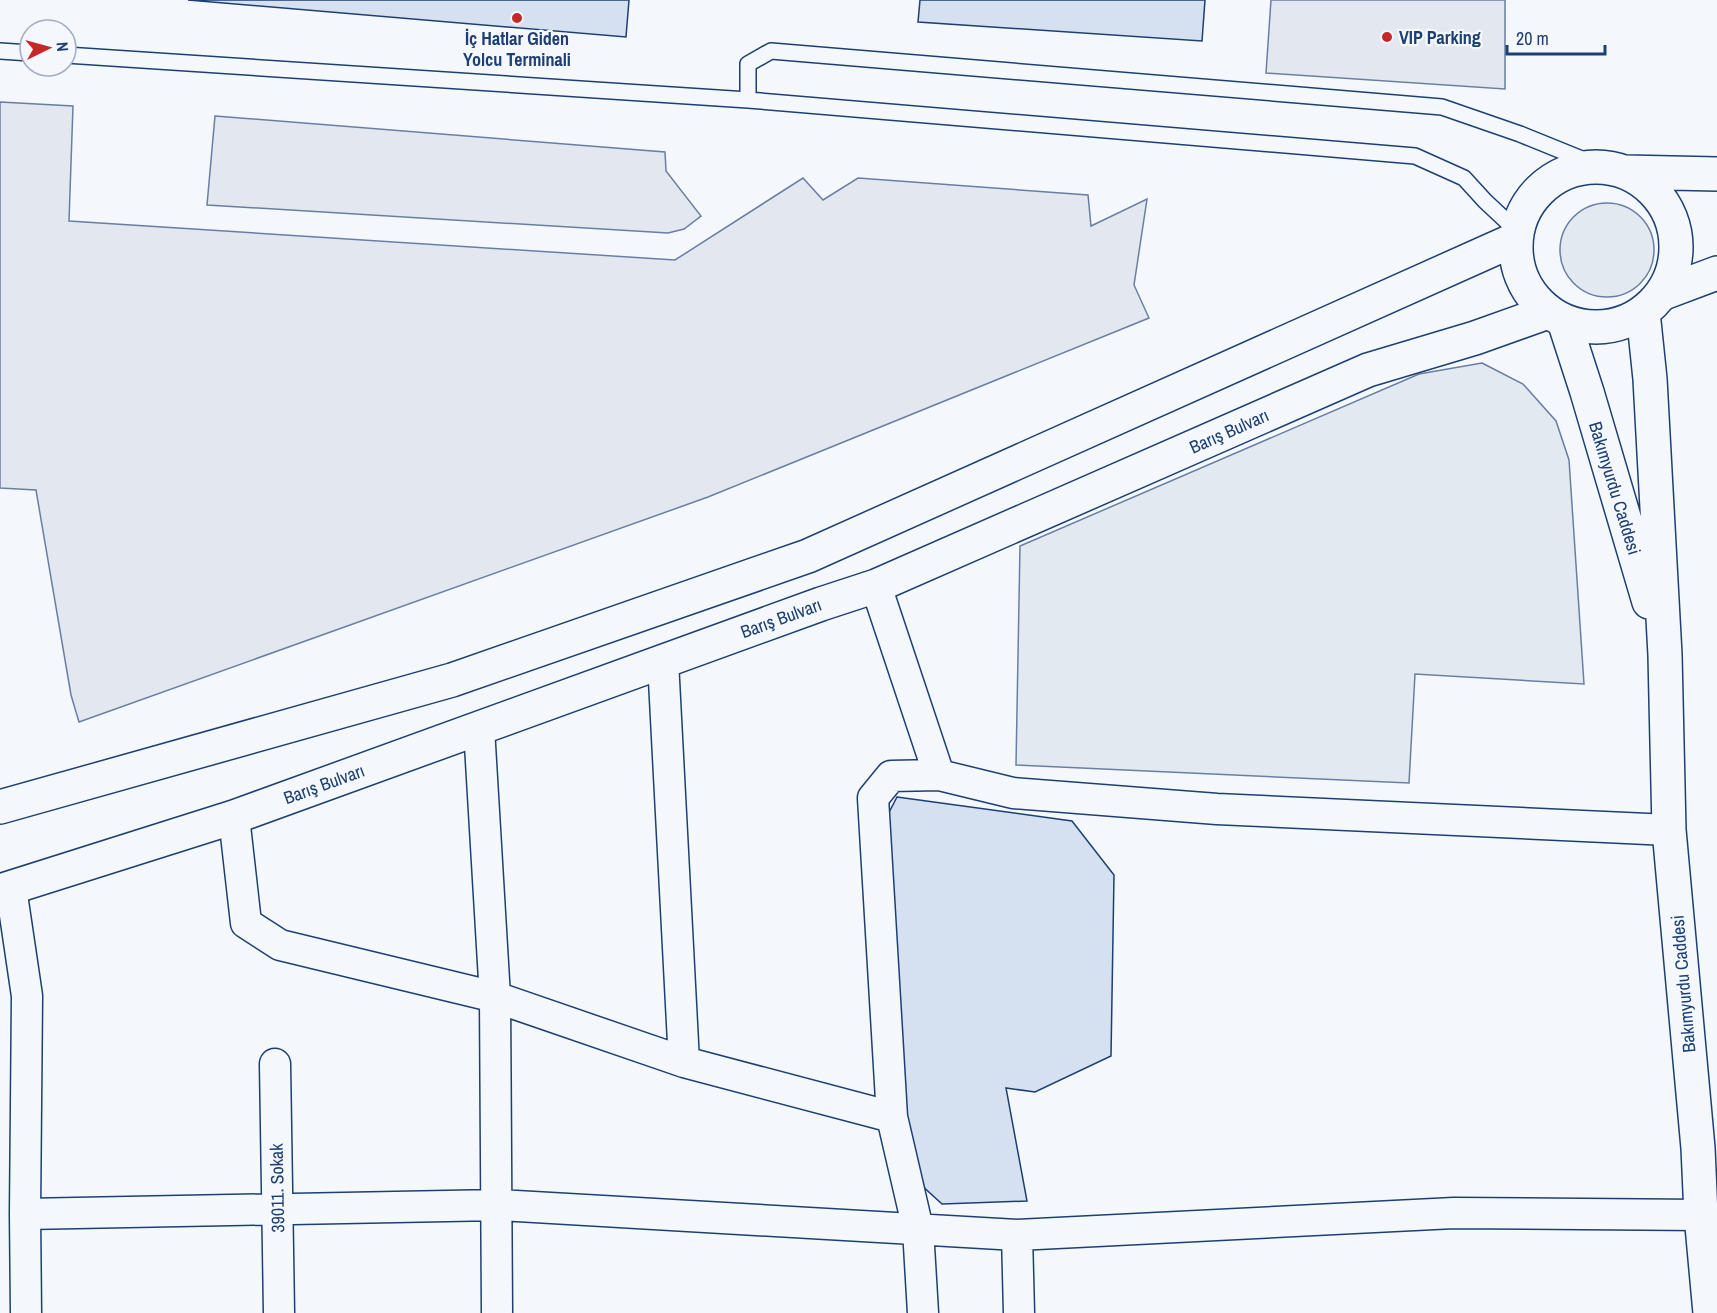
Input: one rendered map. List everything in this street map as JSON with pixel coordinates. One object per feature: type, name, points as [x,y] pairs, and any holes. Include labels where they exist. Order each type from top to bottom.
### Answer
[{"type":"main road","points":[[1717,174],[1613,169],[1562,173],[1533,196],[1516,235],[1516,260],[1522,280],[1533,298],[1556,317],[1591,327],[1618,324],[1652,303],[1717,273]]},
{"type":"main road","points":[[1613,169],[1647,184],[1663,202],[1673,224],[1676,248],[1672,272],[1652,303]]},
{"type":"main road","points":[[0,807],[452,680],[808,556],[1516,235]]},
{"type":"main road","name":"Bakımyurdu Caddesi","points":[[1652,303],[1650,379],[1665,655],[1670,830],[1707,1145],[1701,1215],[1710,1313]]},
{"type":"main road","name":"Bakımyurdu Caddesi","points":[[1556,317],[1587,392],[1665,655]]},
{"type":"main road","name":"Barış Bulvarı","points":[[6,889],[234,817],[876,586],[1368,370],[1556,317]]},
{"type":"street","points":[[876,586],[939,775]]},
{"type":"street","points":[[663,661],[684,1062]]},
{"type":"street","points":[[479,728],[495,997],[497,1313]]},
{"type":"street","points":[[923,1313],[918,1229],[892,1117],[873,798],[891,776],[939,775],[1013,793],[1217,809],[1670,830]]},
{"type":"street","points":[[234,817],[246,922],[279,945],[495,997],[684,1062],[892,1117]]},
{"type":"street","points":[[6,889],[27,996],[26,1313]]},
{"type":"street","name":"39011. Sokak","points":[[275,1064],[279,1313]]},
{"type":"street","points":[[25,1214],[498,1205],[1017,1235],[1454,1213],[1701,1215]]},
{"type":"street","points":[[1017,1235],[1019,1313]]},
{"type":"lane","points":[[0,51],[18,52]]},
{"type":"lane","points":[[748,100],[748,64],[771,51],[1442,107],[1613,169]]},
{"type":"lane","points":[[78,56],[748,100],[1415,156],[1464,178],[1516,235]]},
{"type":"shaded area","name":"VIP Parking","points":[[1271,0],[1505,0],[1505,89],[1266,73]]},
{"type":"shaded area","points":[[0,102],[73,106],[69,221],[675,260],[803,178],[823,200],[858,178],[1088,195],[1091,226],[1147,199],[1134,285],[1149,318],[708,497],[79,722],[71,695],[36,490],[0,488]]},
{"type":"shaded area","points":[[215,116],[665,152],[666,171],[701,216],[684,229],[668,233],[207,205]]},
{"type":"shaded area","points":[[1607,203],[1625,207],[1640,217],[1650,232],[1654,250],[1650,268],[1640,283],[1625,293],[1607,297],[1589,293],[1574,283],[1564,268],[1560,250],[1564,232],[1574,217],[1589,207]]},
{"type":"shaded area","points":[[1482,363],[1523,384],[1556,421],[1569,460],[1584,684],[1415,674],[1409,783],[1016,765],[1020,546],[1419,374]]},
{"type":"building","name":"İç Hatlar Giden Yolcu Terminali","points":[[188,0],[629,0],[626,37]]},
{"type":"building","points":[[920,0],[1205,0],[1202,41],[918,22]]},
{"type":"building","points":[[897,797],[1072,821],[1114,875],[1111,1056],[1035,1092],[1006,1088],[1027,1201],[942,1204],[918,1182],[901,1099],[883,824]]},
{"type":"place","name":"İç Hatlar Giden Yolcu Terminali","points":[[517,18]]},
{"type":"place","name":"VIP Parking","points":[[1387,37]]}]
